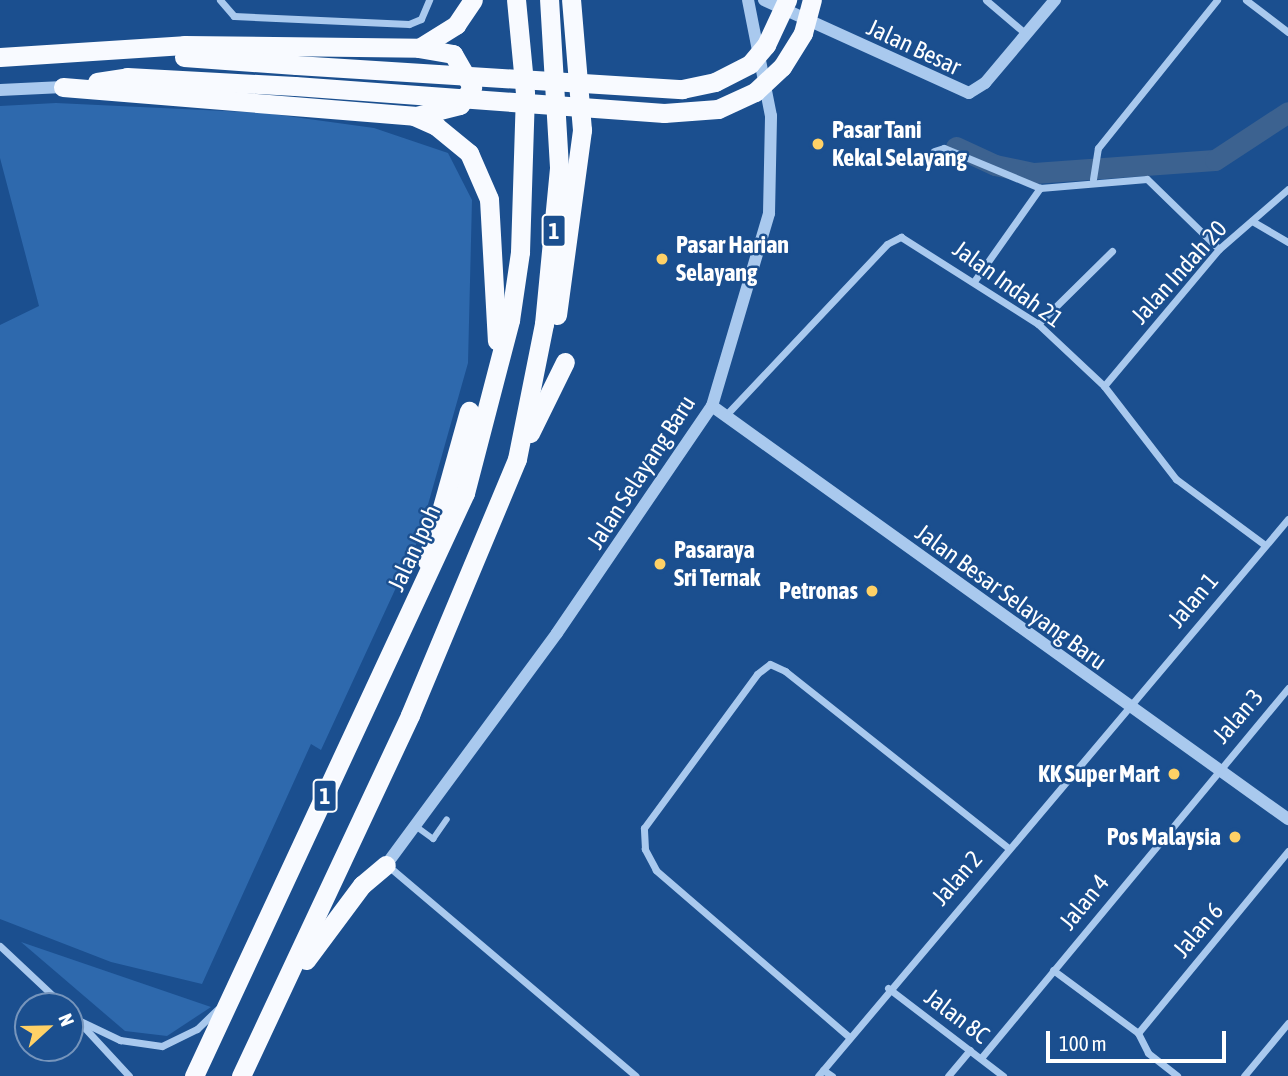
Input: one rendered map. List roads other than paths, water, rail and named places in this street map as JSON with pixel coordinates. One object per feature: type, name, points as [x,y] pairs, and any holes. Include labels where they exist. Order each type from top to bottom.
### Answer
[{"type":"highway","points":[[419,48],[456,25],[473,0]]},
{"type":"highway","name":"Jalan Ipoh","points":[[194,1076],[465,493],[515,292],[523,212],[525,93],[516,0]]},
{"type":"highway","name":"1","points":[[241,1076],[353,843],[517,459],[544,324],[559,167],[549,0]]},
{"type":"highway","points":[[528,408],[559,308],[576,204],[582,130],[571,0]]},
{"type":"highway","points":[[148,50],[296,65],[682,89],[715,82],[750,64],[787,0]]},
{"type":"highway","points":[[63,87],[127,77],[295,86],[664,113],[718,109],[755,92],[782,67],[803,33],[812,0]]},
{"type":"highway","points":[[0,57],[148,50],[184,45],[419,48],[453,54],[472,87],[460,105],[414,116],[63,87]]},
{"type":"highway","points":[[414,116],[469,153],[489,199],[498,361]]},
{"type":"highway","points":[[517,459],[565,362]]},
{"type":"highway","points":[[413,609],[469,411]]},
{"type":"highway","points":[[353,843],[359,872],[386,865]]},
{"type":"highway","points":[[283,989],[362,885],[386,865]]},
{"type":"street","points":[[220,0],[234,16],[409,24],[421,19],[429,0]]},
{"type":"street","name":"Jalan Selayang Baru","points":[[386,865],[565,622],[712,406],[769,213],[771,116],[748,0]]},
{"type":"street","name":"Jalan Besar","points":[[764,0],[963,93],[985,83],[1055,0]]},
{"type":"street","points":[[986,0],[1026,34]]},
{"type":"street","points":[[1094,176],[1100,145],[1217,0]]},
{"type":"street","points":[[1246,0],[1288,32]]},
{"type":"street","points":[[0,90],[63,87]]},
{"type":"street","points":[[934,151],[944,148],[1040,188],[1094,176],[1147,179],[1219,249]]},
{"type":"street","points":[[975,280],[1040,188]]},
{"type":"street","name":"Jalan Indah 20","points":[[1104,386],[1219,249],[1288,189]]},
{"type":"street","points":[[1252,221],[1288,242]]},
{"type":"street","name":"Jalan Indah 21","points":[[725,416],[893,239],[910,240],[975,280],[1038,324],[1104,386],[1176,479],[1265,545]]},
{"type":"street","points":[[1038,324],[1112,251]]},
{"type":"street","name":"Jalan Besar Selayang Baru","points":[[712,406],[1129,708],[1288,819]]},
{"type":"street","name":"Jalan 1","points":[[1129,708],[1288,519]]},
{"type":"street","points":[[848,1036],[656,870],[645,849],[644,828],[757,674],[770,664],[785,671],[1008,848]]},
{"type":"street","name":"Jalan 3","points":[[1216,770],[1288,688]]},
{"type":"street","name":"Jalan 2","points":[[821,1073],[888,988],[1129,708]]},
{"type":"street","name":"Jalan 4","points":[[981,1058],[1216,770]]},
{"type":"street","points":[[414,825],[433,839],[447,819]]},
{"type":"street","name":"Jalan 6","points":[[1138,1033],[1288,851]]},
{"type":"street","points":[[386,865],[636,1076]]},
{"type":"street","points":[[0,946],[49,992]]},
{"type":"street","points":[[1053,970],[1138,1033],[1148,1053],[1177,1076]]},
{"type":"street","points":[[84,1023],[120,1040],[162,1046],[197,1029],[238,983]]},
{"type":"street","name":"Jalan 8C","points":[[888,988],[1003,1076]]},
{"type":"street","points":[[1244,1076],[1288,1023]]},
{"type":"street","points":[[84,1027],[129,1076]]},
{"type":"street","points":[[948,1076],[970,1050]]},
{"type":"street","points":[[821,1073],[832,1076]]},
{"type":"waterway","points":[[956,147],[995,165],[1034,173],[1215,160],[1288,112]]},
{"type":"place","name":"Pasar Tani Kekal Selayang","points":[[818,144]]},
{"type":"place","name":"Pasar Harian Selayang","points":[[662,259]]},
{"type":"place","name":"Pasaraya Sri Ternak","points":[[660,564]]},
{"type":"place","name":"Petronas","points":[[872,591]]},
{"type":"place","name":"KK Super Mart","points":[[1174,774]]},
{"type":"place","name":"Pos Malaysia","points":[[1235,837]]}]
